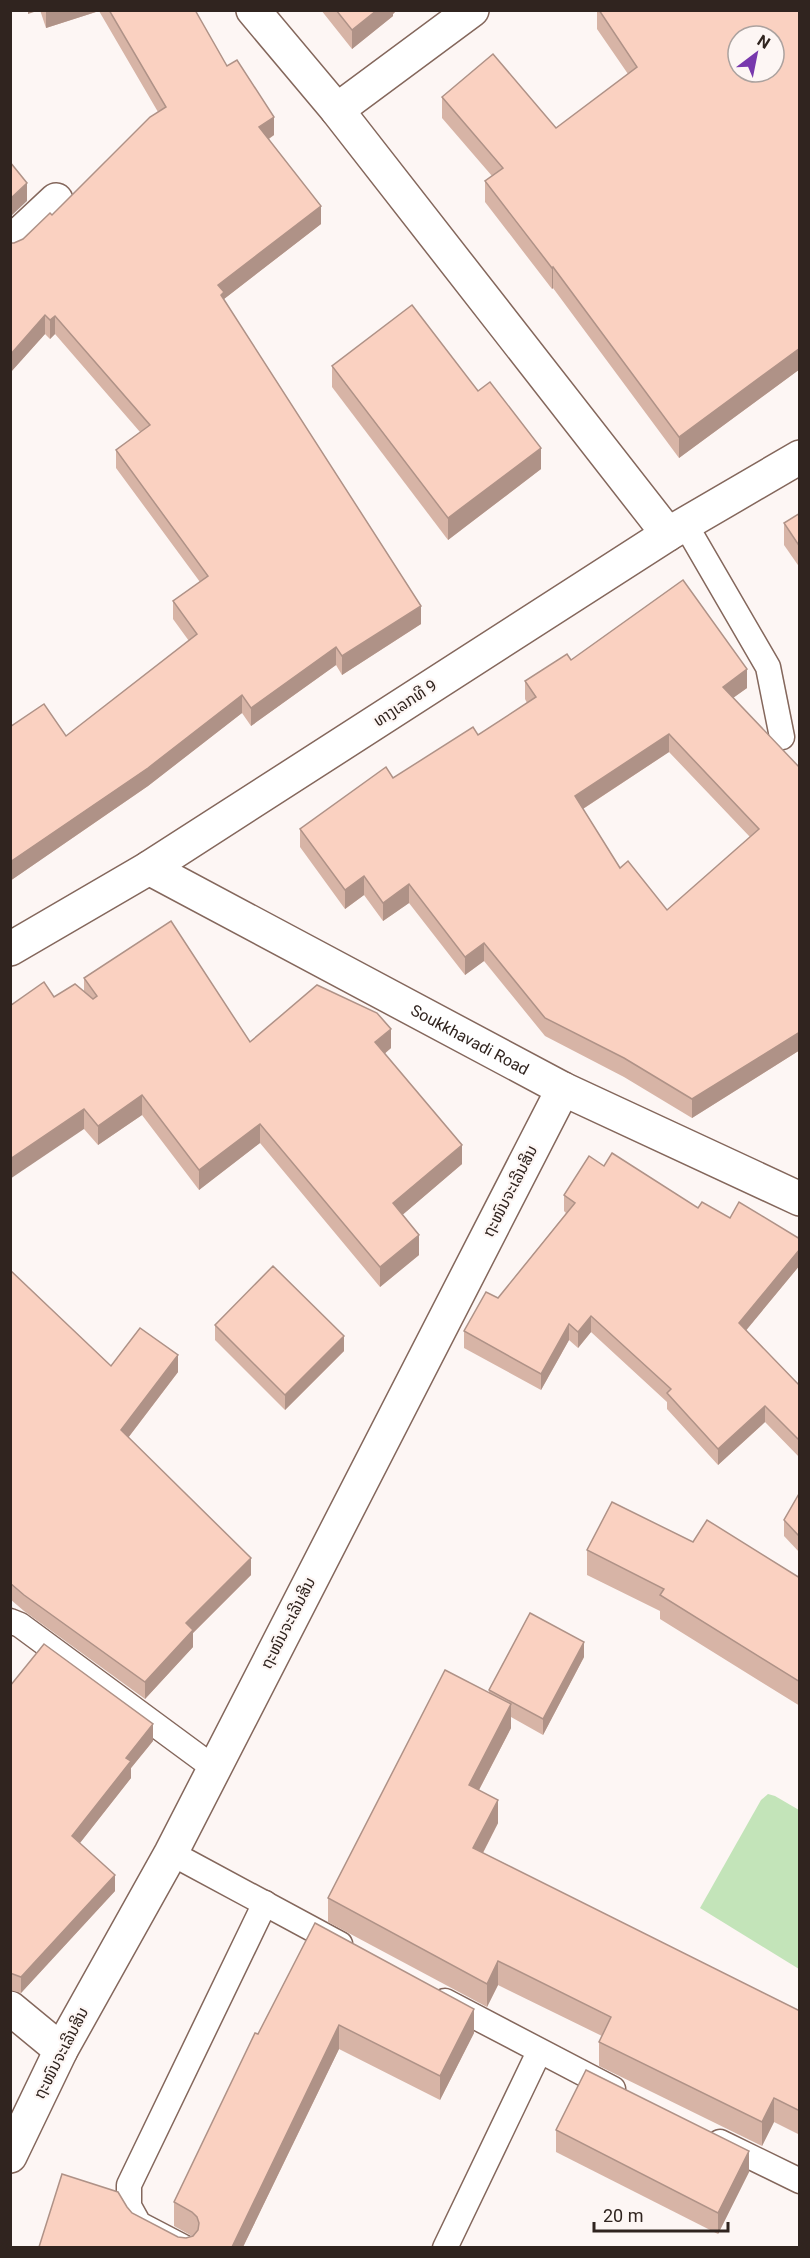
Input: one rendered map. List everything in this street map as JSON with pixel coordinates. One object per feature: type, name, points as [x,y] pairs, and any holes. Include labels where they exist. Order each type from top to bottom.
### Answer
[{"type":"street","points":[[253,10],[337,110],[676,529]]},
{"type":"street","points":[[337,110],[472,10]]},
{"type":"street","points":[[10,243],[56,200]]},
{"type":"street","name":"ທາງເລກທີ 9","points":[[15,939],[149,868],[676,529],[800,457]]},
{"type":"street","name":"Soukkhavadi Road","points":[[149,868],[563,1089],[800,1199]]},
{"type":"street","name":"ຖະໜົນຈະເລີນສິນ","points":[[10,2156],[61,2050],[171,1852],[563,1089]]},
{"type":"street","points":[[10,2008],[61,2050]]},
{"type":"lane","points":[[676,529],[768,667],[782,737]]},
{"type":"lane","points":[[10,1621],[214,1768]]},
{"type":"lane","points":[[171,1852],[356,1953]]},
{"type":"lane","points":[[185,2247],[140,2224],[129,2206],[129,2185],[265,1903]]},
{"type":"lane","points":[[428,1991],[539,2052],[633,2098]]},
{"type":"lane","points":[[445,2247],[539,2052]]},
{"type":"lane","points":[[695,2130],[800,2181]]},
{"type":"green space","points":[[768,1794],[799,1810],[799,1969],[700,1908],[761,1800]]},
{"type":"building","points":[[109,10],[195,10],[227,66],[237,60],[274,117],[259,127],[321,206],[218,285],[224,292],[221,295],[421,606],[342,656],[336,647],[251,708],[242,695],[148,768],[10,862],[10,727],[44,704],[66,736],[197,634],[173,601],[208,576],[116,450],[150,425],[55,316],[50,320],[45,315],[10,355],[10,243],[23,239],[50,213],[52,215],[150,117],[166,107]]},
{"type":"building","points":[[336,10],[377,10],[352,30]]},
{"type":"building","points":[[599,10],[800,10],[800,348],[679,437],[553,267],[485,181],[503,168],[442,97],[493,54],[556,128],[637,67]]},
{"type":"building","points":[[10,162],[27,183],[10,199]]},
{"type":"building","points":[[412,305],[478,391],[490,382],[541,448],[448,518],[332,366]]},
{"type":"building","points":[[800,513],[800,547],[784,523]]},
{"type":"building","points":[[683,580],[747,669],[723,687],[800,768],[800,1032],[692,1099],[624,1058],[545,1018],[484,943],[465,957],[409,884],[383,903],[364,876],[345,890],[300,829],[386,767],[393,778],[473,727],[478,735],[536,697],[525,681],[567,654],[571,660]],"holes":[[[669,734],[759,829],[667,910],[628,861],[620,868],[575,796]]]},
{"type":"building","points":[[171,921],[250,1042],[317,985],[377,1013],[391,1029],[375,1042],[462,1145],[393,1203],[419,1235],[380,1267],[260,1124],[199,1170],[142,1095],[98,1126],[84,1109],[10,1159],[10,1006],[44,982],[54,997],[75,984],[93,999],[97,996],[84,978]]},
{"type":"building","points":[[612,1153],[698,1208],[702,1202],[730,1218],[739,1202],[800,1239],[800,1249],[739,1323],[800,1386],[800,1441],[765,1406],[718,1449],[667,1393],[671,1389],[591,1316],[578,1332],[569,1324],[541,1374],[464,1331],[486,1292],[498,1298],[575,1203],[564,1195],[589,1156],[604,1166]]},
{"type":"building","points":[[273,1266],[344,1336],[285,1395],[215,1325]]},
{"type":"building","points":[[10,1270],[111,1366],[140,1328],[178,1355],[121,1430],[251,1558],[186,1623],[193,1630],[145,1682],[10,1583]]},
{"type":"building","points":[[800,1492],[800,1537],[784,1520]]},
{"type":"building","points":[[612,1502],[693,1542],[707,1520],[800,1578],[800,1682],[660,1595],[664,1589],[587,1550]]},
{"type":"building","points":[[530,1613],[584,1642],[543,1719],[489,1690]]},
{"type":"building","points":[[44,1644],[153,1724],[126,1758],[131,1761],[72,1836],[115,1875],[21,1977],[10,1973],[10,1686]]},
{"type":"building","points":[[445,1670],[511,1704],[469,1785],[498,1800],[473,1848],[800,2011],[800,2111],[774,2098],[762,2122],[599,2042],[611,2017],[498,1961],[487,1984],[328,1898]]},
{"type":"building","points":[[315,1923],[474,2009],[440,2076],[339,2025],[232,2247],[39,2247],[62,2174],[118,2192],[132,2213],[178,2237],[193,2236],[198,2230],[197,2217],[174,2202],[255,2033],[258,2034]]},
{"type":"building","points":[[586,2070],[749,2151],[718,2213],[556,2130]]}]
